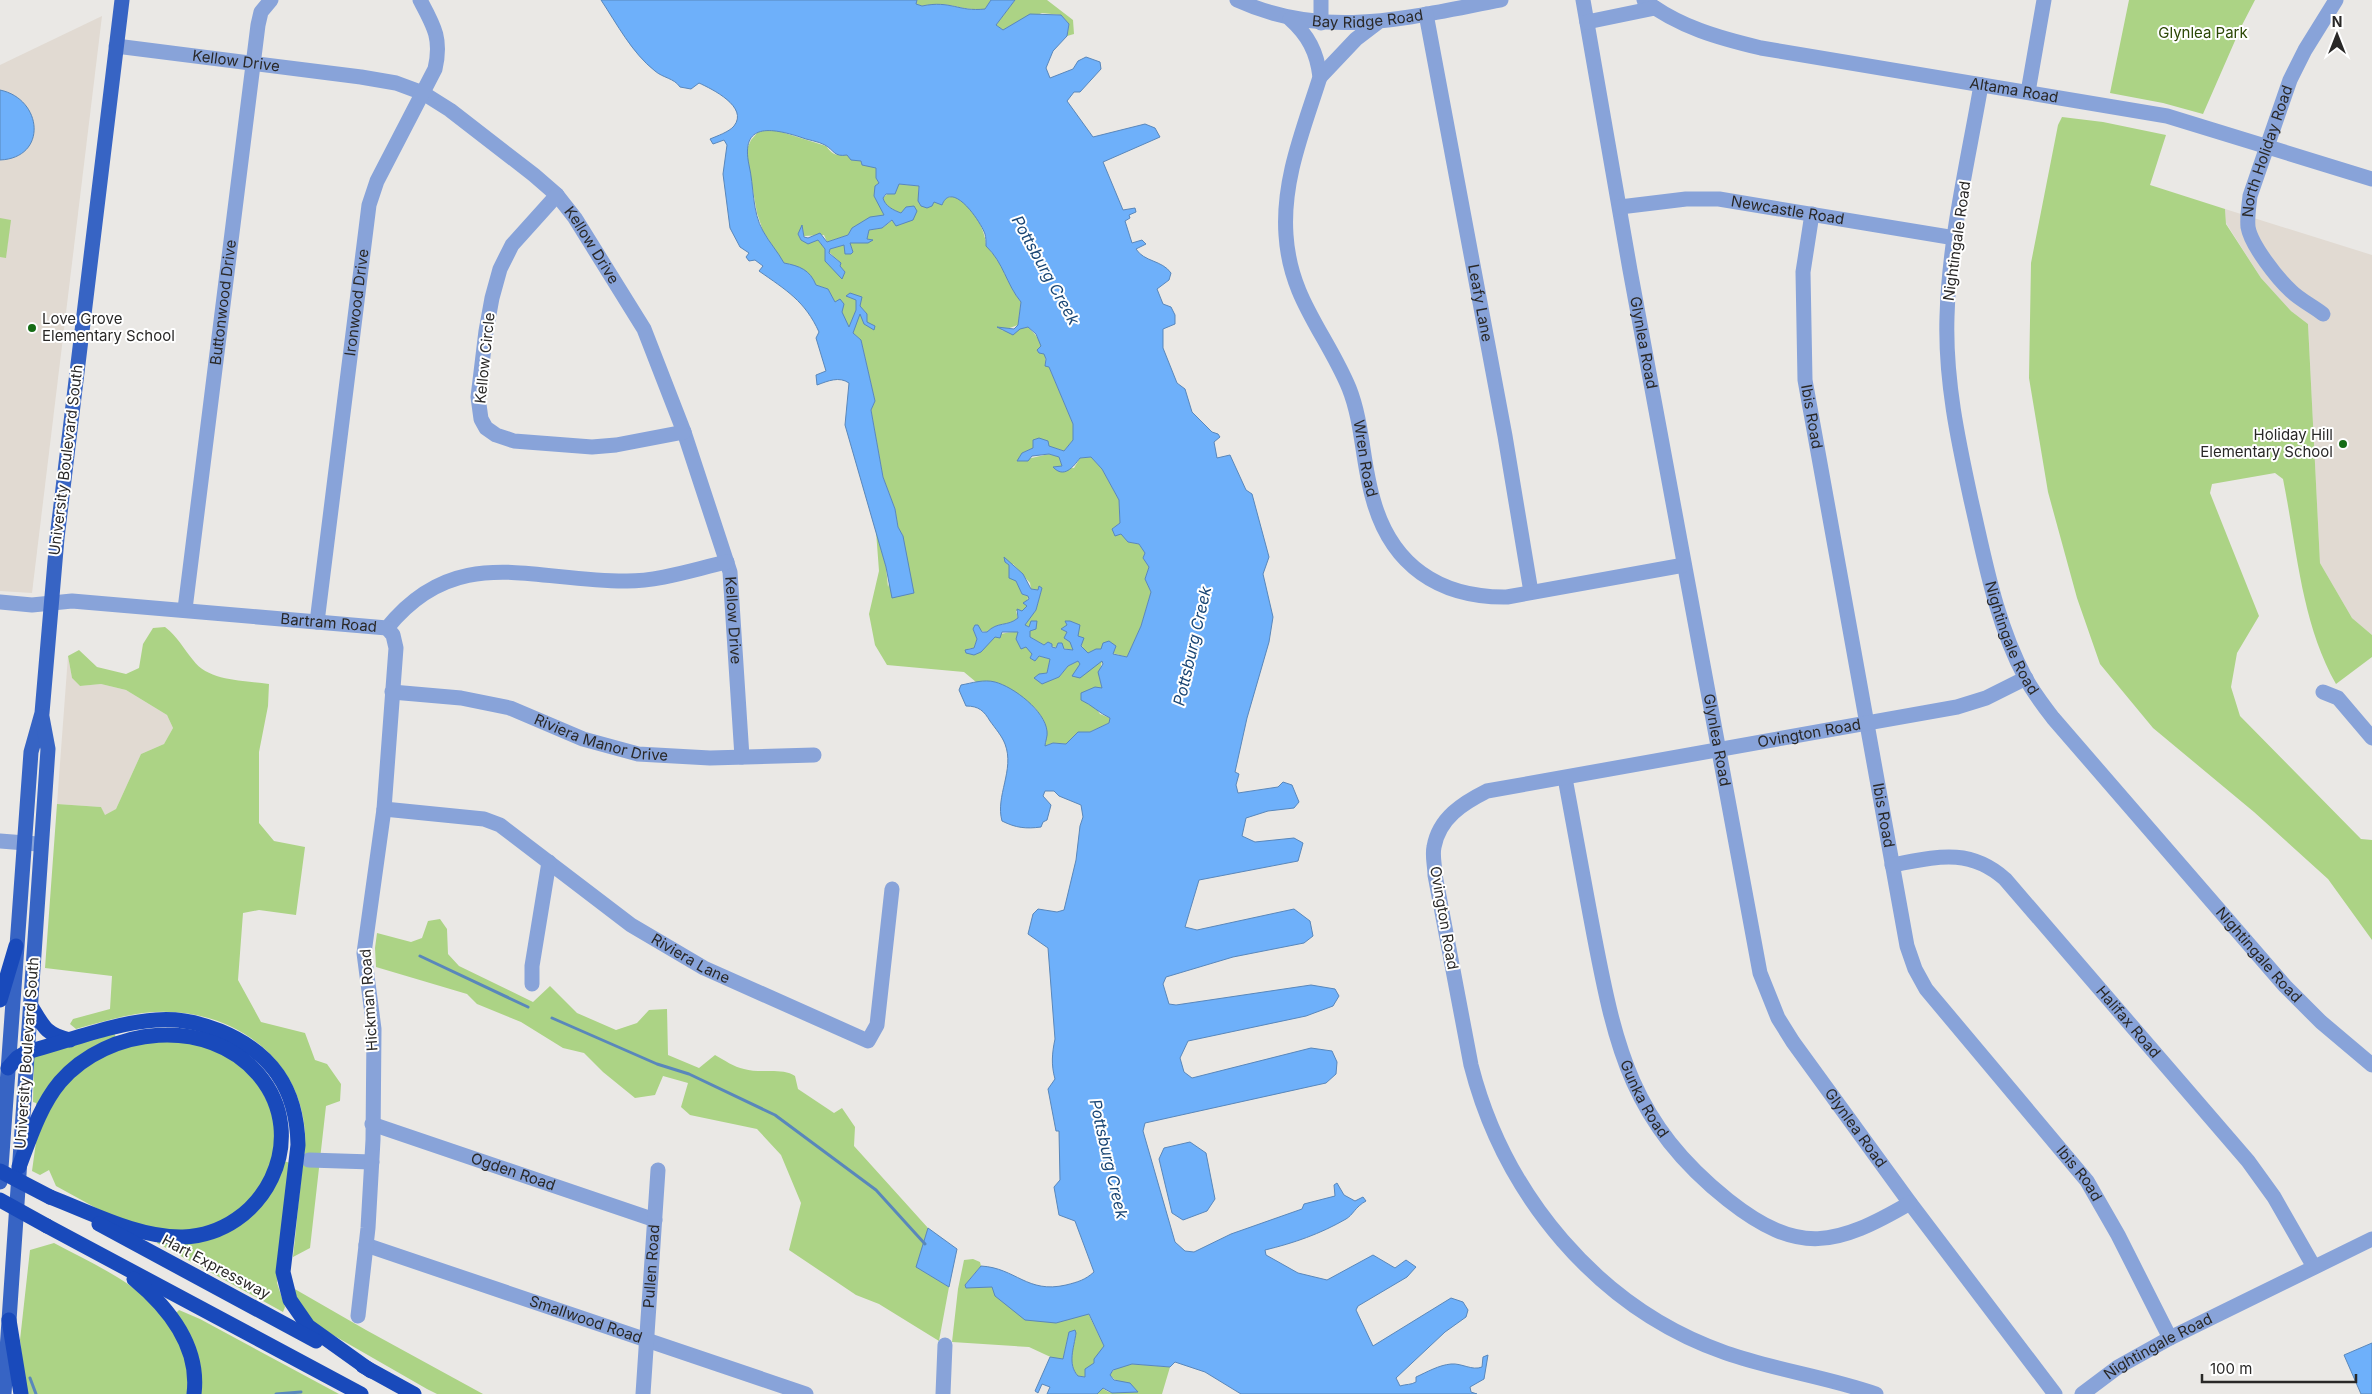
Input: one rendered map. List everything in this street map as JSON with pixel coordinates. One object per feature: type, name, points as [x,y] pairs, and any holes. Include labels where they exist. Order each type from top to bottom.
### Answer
[{"type":"highway","points":[[0,1000],[16,946]]},
{"type":"highway","points":[[31,1006],[46,1031],[57,1038],[70,1040]]},
{"type":"highway","points":[[8,1068],[17,1058],[27,1052],[134,1022],[158,1019],[182,1020],[208,1026],[240,1039],[263,1055],[287,1090],[298,1129],[284,1272],[290,1300],[308,1326],[371,1371]]},
{"type":"highway","points":[[20,1167],[36,1123],[60,1082],[74,1068],[94,1054],[138,1037],[162,1034],[184,1036],[207,1041],[227,1050],[245,1062],[258,1074],[276,1105],[281,1125],[281,1148],[275,1172],[263,1196],[230,1224],[209,1233],[183,1236],[156,1234],[134,1229],[50,1197]]},
{"type":"highway","name":"Hart Expressway","points":[[0,1171],[414,1394]]},
{"type":"highway","points":[[0,1200],[361,1394]]},
{"type":"highway","points":[[109,1259],[143,1286],[175,1322],[194,1360],[196,1381],[194,1394]]},
{"type":"highway","points":[[10,1320],[21,1394]]},
{"type":"main road","name":"University Boulevard South","points":[[0,1182],[31,752],[42,713],[50,604],[122,0]]},
{"type":"main road","name":"University Boulevard South","points":[[4,1394],[48,749],[42,713]]},
{"type":"street","name":"Buttonwood Drive","points":[[185,609],[261,12],[272,0]]},
{"type":"street","name":"Ironwood Drive","points":[[317,622],[369,205],[377,181],[435,69],[439,52],[433,25],[420,0]]},
{"type":"street","name":"Bay Ridge Road","points":[[1237,0],[1290,19],[1321,23],[1377,23],[1501,0]]},
{"type":"street","points":[[1321,0],[1321,23]]},
{"type":"street","name":"Glynlea Road","points":[[1583,0],[1756,956],[1769,997],[1778,1018],[1792,1042],[1910,1203],[2055,1394]]},
{"type":"street","points":[[2028,92],[2044,0]]},
{"type":"street","name":"North Holiday Road","points":[[2323,314],[2292,292],[2280,279],[2257,248],[2248,229],[2250,196],[2290,80],[2305,50],[2336,0]]},
{"type":"street","points":[[1586,22],[1650,4]]},
{"type":"street","name":"Altama Road","points":[[1650,4],[1692,28],[1725,40],[1762,48],[2167,116],[2372,179]]},
{"type":"street","name":"Leafy Lane","points":[[1426,14],[1505,436],[1531,592]]},
{"type":"street","name":"Wren Road","points":[[1290,19],[1304,31],[1318,61],[1320,77],[1289,178],[1285,211],[1288,253],[1307,311],[1349,388],[1355,406],[1372,498],[1382,526],[1406,561],[1424,576],[1453,590],[1491,597],[1531,592],[1684,565]]},
{"type":"street","name":"Wren Road","points":[[1320,77],[1356,39],[1377,23]]},
{"type":"street","name":"Kellow Drive","points":[[116,46],[396,83],[423,93],[450,110],[534,175],[556,196],[575,218],[644,329],[684,432],[727,562],[732,595],[742,757]]},
{"type":"street","name":"Nightingale Road","points":[[1981,85],[1955,238],[1949,288],[1946,346],[1957,436],[1997,606],[2006,634],[2026,678],[2053,718],[2285,986],[2321,1022],[2372,1065]]},
{"type":"street","name":"Kellow Circle","points":[[556,196],[512,245],[500,269],[486,331],[478,397],[482,419],[486,428],[496,435],[514,440],[592,447],[616,445],[684,432]]},
{"type":"street","name":"Newcastle Road","points":[[1620,207],[1686,198],[1719,199],[1955,238]]},
{"type":"street","name":"Ibis Road","points":[[1812,214],[1804,272],[1804,380],[1907,946],[1915,968],[1926,989],[2087,1181],[2118,1235],[2170,1338]]},
{"type":"street","name":"Bartram Road","points":[[0,602],[32,605],[72,601],[185,609],[387,628],[398,614],[426,592],[452,579],[474,573],[497,572],[628,582],[727,562]]},
{"type":"street","name":"Hickman Road","points":[[358,1316],[366,1245],[372,1162],[374,1029],[364,953],[384,810],[396,648],[393,635],[387,628]]},
{"type":"street","name":"Ovington Road","points":[[1876,1394],[1757,1363],[1724,1352],[1680,1332],[1637,1307],[1602,1280],[1564,1244],[1519,1182],[1505,1158],[1481,1101],[1471,1065],[1435,875],[1434,848],[1440,830],[1450,815],[1464,802],[1487,791],[1957,707],[1986,698],[2026,678]]},
{"type":"street","name":"Riviera Manor Drive","points":[[392,692],[486,702],[510,708],[583,739],[638,754],[710,758],[814,755]]},
{"type":"street","points":[[2323,692],[2338,698],[2372,738]]},
{"type":"street","name":"Gunka Road","points":[[1565,778],[1615,1035],[1632,1080],[1663,1135],[1704,1181],[1759,1223],[1788,1234],[1810,1238],[1846,1235],[1885,1218],[1910,1203]]},
{"type":"street","name":"Riviera Lane","points":[[384,810],[484,818],[500,824],[631,925],[704,968],[868,1041],[876,1026],[892,889]]},
{"type":"street","points":[[0,841],[42,844]]},
{"type":"street","name":"Halifax Road","points":[[1892,865],[1942,856],[1958,856],[1977,860],[1994,869],[2006,879],[2248,1162],[2274,1196],[2314,1267]]},
{"type":"street","points":[[532,984],[532,966],[548,862]]},
{"type":"street","name":"Ogden Road","points":[[372,1124],[655,1220]]},
{"type":"street","points":[[309,1160],[372,1162]]},
{"type":"street","name":"Pullen Road","points":[[643,1394],[658,1170]]},
{"type":"street","name":"Nightingale Road","points":[[2082,1394],[2118,1367],[2170,1338],[2372,1239]]},
{"type":"street","name":"Smallwood Road","points":[[366,1245],[806,1394]]},
{"type":"street","points":[[943,1394],[945,1345]]},
{"type":"shaded area","name":"Love Grove Elementary School","points":[[102,16],[32,593],[0,591],[0,65]]},
{"type":"shaded area","name":"Holiday Hill Elementary School","points":[[2225,209],[2372,255],[2372,635],[2352,618],[2320,563],[2308,324],[2291,311],[2261,278],[2226,223]]},
{"type":"shaded area","points":[[68,656],[72,678],[80,686],[101,684],[126,690],[167,715],[173,728],[164,744],[141,754],[116,809],[105,816],[101,807],[57,804]]},
{"type":"green space","points":[[917,0],[991,0],[985,9],[968,9],[940,4],[922,6],[916,4]]},
{"type":"green space","points":[[1015,0],[1047,0],[1073,20],[1074,34],[1067,36],[1069,24],[1061,15],[1042,13],[1003,30],[996,25]]},
{"type":"green space","name":"Glynlea Park","points":[[2129,0],[2255,0],[2241,27],[2203,114],[2163,103],[2110,93]]},
{"type":"green space","points":[[2062,117],[2103,122],[2166,135],[2150,185],[2225,209],[2226,224],[2261,278],[2291,311],[2308,324],[2320,563],[2352,618],[2372,635],[2372,657],[2336,684],[2324,660],[2308,610],[2283,479],[2275,473],[2212,484],[2210,493],[2259,616],[2237,653],[2231,687],[2240,716],[2361,839],[2372,840],[2372,940],[2328,879],[2254,812],[2153,728],[2100,664],[2077,598],[2048,492],[2029,378],[2031,263],[2058,125]]},
{"type":"green space","points":[[772,129],[826,146],[837,155],[850,155],[861,161],[862,165],[876,167],[876,178],[879,183],[874,196],[885,215],[852,228],[848,235],[827,242],[824,235],[804,236],[802,226],[798,234],[801,240],[818,240],[825,249],[826,261],[842,278],[845,272],[840,266],[841,263],[829,252],[830,249],[844,245],[853,252],[850,243],[862,243],[867,239],[869,230],[882,228],[893,220],[900,225],[906,221],[901,213],[887,205],[883,198],[899,184],[919,186],[918,193],[934,202],[948,197],[957,198],[973,211],[977,218],[984,233],[986,246],[997,259],[1021,302],[1018,325],[1001,331],[1028,327],[1035,335],[1044,350],[1045,365],[1049,367],[1073,424],[1073,440],[1064,451],[1048,447],[1033,449],[1022,453],[1023,460],[1049,454],[1059,457],[1062,466],[1055,469],[1074,468],[1080,458],[1091,457],[1102,469],[1119,500],[1120,523],[1112,529],[1121,533],[1128,542],[1139,544],[1145,553],[1143,558],[1149,567],[1145,579],[1151,592],[1141,626],[1127,657],[1101,650],[1088,654],[1067,625],[1073,650],[1044,645],[1030,637],[1029,627],[1024,625],[1036,610],[1042,588],[1038,590],[1031,589],[1030,583],[1013,564],[1009,565],[1022,594],[1028,596],[1027,606],[1022,611],[1016,611],[1018,618],[1014,621],[995,626],[987,632],[973,629],[977,639],[974,648],[968,648],[981,652],[996,636],[1018,632],[1032,654],[1030,658],[1038,656],[1050,659],[1047,673],[1043,674],[1045,682],[1059,677],[1068,666],[1078,661],[1080,664],[1077,671],[1102,661],[1099,676],[1102,688],[1095,707],[1100,714],[1110,718],[1109,723],[1090,732],[1078,732],[1066,744],[1053,743],[1045,746],[1047,732],[1044,721],[1035,708],[996,682],[976,682],[964,672],[887,665],[875,645],[869,614],[879,571],[876,531],[886,567],[888,587],[903,536],[898,527],[895,509],[883,477],[871,410],[875,401],[861,340],[853,333],[858,315],[860,314],[867,322],[867,314],[860,306],[861,297],[847,296],[856,300],[856,310],[849,328],[828,289],[816,285],[803,270],[784,263],[763,231],[757,213],[746,151],[751,140],[758,132]]},
{"type":"green space","points":[[0,218],[11,220],[6,258],[0,257]]},
{"type":"green space","points":[[165,627],[193,660],[208,672],[228,679],[269,684],[268,706],[259,752],[259,823],[274,841],[305,847],[296,915],[259,910],[243,913],[238,980],[261,1022],[305,1033],[315,1060],[327,1064],[341,1084],[340,1101],[326,1106],[310,1248],[293,1257],[305,1150],[305,1133],[300,1104],[288,1078],[272,1056],[251,1038],[227,1025],[200,1016],[172,1012],[134,1014],[76,1029],[70,1024],[73,1019],[110,1009],[112,976],[45,968],[57,804],[101,807],[105,815],[116,809],[141,754],[164,744],[173,728],[167,715],[126,690],[101,684],[80,686],[72,678],[68,656],[79,650],[97,667],[126,674],[139,668],[143,644],[153,628]]},
{"type":"green space","points":[[440,919],[447,929],[448,954],[459,966],[533,1002],[550,986],[577,1013],[616,1030],[637,1023],[649,1010],[667,1009],[668,1055],[699,1068],[715,1055],[744,1069],[790,1073],[795,1076],[798,1089],[834,1113],[842,1108],[855,1127],[854,1146],[928,1228],[917,1267],[949,1287],[939,1341],[879,1304],[856,1295],[789,1250],[801,1203],[781,1155],[757,1129],[690,1115],[681,1107],[688,1083],[663,1076],[655,1095],[635,1098],[603,1072],[584,1053],[563,1048],[521,1022],[477,1004],[467,994],[376,967],[375,948],[377,933],[411,942],[422,938],[428,921]]},
{"type":"green space","points":[[114,1032],[116,1038],[37,1109],[36,1103],[33,1102],[34,1055]]},
{"type":"green space","points":[[148,1040],[191,1042],[229,1056],[256,1080],[273,1113],[276,1148],[263,1187],[238,1212],[205,1229],[161,1231],[107,1214],[56,1186],[49,1170],[40,1175],[32,1171],[36,1142],[49,1108],[69,1079],[103,1054]]},
{"type":"green space","points":[[283,1161],[291,1163],[277,1283],[285,1307],[283,1312],[157,1243],[158,1239],[224,1232]]},
{"type":"green space","points":[[54,1243],[112,1274],[148,1299],[163,1315],[176,1332],[186,1352],[189,1367],[190,1394],[26,1394],[20,1340],[30,1250]]},
{"type":"green space","points":[[973,1259],[980,1262],[981,1266],[965,1285],[993,1286],[1056,1323],[1088,1313],[1104,1346],[1086,1377],[1078,1376],[1073,1366],[1072,1356],[1076,1333],[1068,1336],[1063,1359],[1057,1360],[1029,1347],[952,1342],[958,1289],[964,1260]]},
{"type":"green space","points":[[293,1288],[483,1394],[437,1394],[427,1389],[319,1327],[303,1310]]},
{"type":"green space","points":[[179,1310],[200,1319],[339,1394],[200,1394],[176,1313]]},
{"type":"green space","points":[[1132,1364],[1170,1367],[1162,1394],[1097,1394],[1100,1388],[1114,1393],[1130,1383],[1119,1382],[1110,1375],[1117,1368]]},
{"type":"water","name":"Pottsburg Creek","points":[[601,0],[917,0],[916,4],[922,6],[940,4],[968,9],[985,9],[991,0],[1015,0],[996,25],[1003,30],[1030,14],[1061,15],[1069,24],[1067,36],[1053,51],[1046,68],[1050,78],[1073,69],[1078,61],[1086,57],[1100,62],[1101,69],[1080,92],[1074,92],[1067,101],[1093,137],[1145,124],[1155,128],[1160,137],[1103,162],[1123,210],[1135,208],[1136,212],[1129,215],[1130,218],[1125,221],[1132,243],[1142,240],[1146,244],[1136,249],[1139,253],[1163,266],[1171,273],[1169,280],[1157,289],[1163,304],[1171,307],[1175,315],[1175,324],[1163,329],[1163,348],[1177,383],[1185,389],[1192,412],[1212,432],[1220,437],[1214,442],[1217,458],[1230,455],[1246,490],[1252,494],[1269,557],[1263,574],[1273,617],[1269,642],[1247,718],[1235,772],[1239,774],[1236,785],[1238,793],[1278,787],[1283,782],[1292,785],[1299,802],[1294,808],[1268,811],[1246,818],[1242,836],[1255,842],[1294,838],[1303,843],[1298,861],[1199,880],[1185,927],[1197,930],[1294,909],[1310,921],[1313,936],[1304,943],[1233,957],[1166,977],[1163,984],[1169,1004],[1176,1005],[1311,985],[1335,989],[1339,996],[1333,1006],[1306,1016],[1188,1041],[1180,1058],[1184,1072],[1192,1078],[1311,1048],[1332,1051],[1337,1062],[1336,1074],[1326,1083],[1145,1123],[1143,1131],[1175,1242],[1185,1251],[1194,1252],[1231,1234],[1302,1209],[1304,1204],[1335,1196],[1334,1185],[1337,1183],[1344,1195],[1355,1201],[1363,1197],[1366,1201],[1346,1219],[1307,1238],[1265,1250],[1266,1255],[1298,1273],[1327,1280],[1373,1255],[1395,1268],[1406,1260],[1416,1267],[1407,1277],[1358,1306],[1356,1310],[1373,1346],[1451,1298],[1463,1302],[1468,1310],[1466,1317],[1445,1332],[1396,1378],[1400,1386],[1414,1383],[1416,1382],[1416,1377],[1447,1365],[1455,1364],[1471,1368],[1482,1367],[1483,1357],[1488,1355],[1484,1379],[1470,1387],[1471,1392],[1477,1394],[1241,1394],[1205,1372],[1175,1362],[1170,1367],[1132,1364],[1113,1370],[1110,1375],[1114,1380],[1130,1383],[1138,1392],[1112,1393],[1103,1388],[1097,1394],[1047,1394],[1050,1387],[1042,1384],[1038,1393],[1035,1391],[1050,1357],[1063,1359],[1069,1332],[1075,1330],[1072,1356],[1073,1366],[1078,1376],[1085,1377],[1085,1369],[1094,1363],[1094,1359],[1104,1346],[1089,1314],[1056,1323],[1025,1320],[995,1296],[992,1287],[966,1288],[965,1285],[981,1266],[1004,1271],[1041,1286],[1053,1287],[1078,1282],[1094,1272],[1075,1221],[1059,1215],[1054,1187],[1060,1180],[1059,1131],[1056,1131],[1048,1089],[1055,1079],[1052,1059],[1055,1039],[1048,948],[1028,934],[1033,914],[1038,909],[1057,912],[1064,910],[1076,860],[1080,826],[1083,817],[1081,805],[1059,796],[1054,791],[1045,791],[1043,796],[1051,805],[1047,820],[1043,822],[1041,827],[1021,827],[1002,821],[1001,802],[1008,763],[1005,744],[983,712],[978,708],[966,706],[959,690],[961,685],[991,681],[1019,694],[1035,708],[1045,723],[1047,733],[1045,746],[1053,743],[1066,744],[1078,732],[1090,732],[1109,723],[1110,718],[1081,700],[1081,693],[1095,687],[1102,688],[1098,672],[1103,664],[1102,661],[1080,678],[1072,676],[1080,664],[1078,661],[1068,666],[1059,677],[1042,684],[1034,678],[1039,674],[1047,673],[1050,659],[1039,656],[1035,661],[1030,658],[1032,654],[1026,647],[1021,649],[1016,639],[1018,632],[1002,632],[1000,638],[995,637],[981,652],[974,655],[966,653],[965,650],[974,648],[977,639],[973,629],[975,625],[978,625],[982,632],[987,632],[995,626],[1014,621],[1018,618],[1017,609],[1022,611],[1027,606],[1023,603],[1029,599],[1028,596],[1022,594],[1016,581],[1009,578],[1009,565],[1005,562],[1004,557],[1023,574],[1031,589],[1038,590],[1039,586],[1042,588],[1036,610],[1025,625],[1029,627],[1031,621],[1037,621],[1036,629],[1030,631],[1030,637],[1044,645],[1048,642],[1052,644],[1052,647],[1056,648],[1058,643],[1062,643],[1064,649],[1073,650],[1070,642],[1064,638],[1067,632],[1061,629],[1067,625],[1065,621],[1070,621],[1080,625],[1078,636],[1084,638],[1081,646],[1088,653],[1101,649],[1103,643],[1109,641],[1116,646],[1113,654],[1127,657],[1141,626],[1151,592],[1145,579],[1149,567],[1143,558],[1145,553],[1139,544],[1128,542],[1121,534],[1115,536],[1112,529],[1120,523],[1119,500],[1102,469],[1091,457],[1080,458],[1065,472],[1061,472],[1053,467],[1062,466],[1059,457],[1049,454],[1032,456],[1028,461],[1017,461],[1022,453],[1033,448],[1033,440],[1039,438],[1048,441],[1049,446],[1064,451],[1073,440],[1073,424],[1049,367],[1045,366],[1046,359],[1044,354],[1039,353],[1037,350],[1041,346],[1036,334],[1028,327],[1020,329],[1013,335],[997,327],[1014,329],[1018,325],[1021,302],[997,259],[986,246],[982,228],[966,205],[952,197],[947,198],[942,205],[934,202],[932,206],[927,208],[921,206],[918,201],[919,186],[899,184],[895,194],[886,194],[883,198],[884,201],[895,211],[901,213],[906,207],[914,206],[917,211],[913,220],[896,226],[892,220],[882,228],[869,230],[867,239],[873,240],[868,243],[850,243],[853,252],[851,254],[845,254],[844,245],[830,249],[829,253],[841,263],[840,266],[845,272],[842,279],[825,261],[825,249],[818,240],[808,244],[801,240],[798,234],[802,225],[804,237],[808,238],[820,233],[827,242],[848,235],[852,228],[870,217],[884,215],[874,196],[875,186],[879,183],[876,178],[876,168],[862,165],[861,161],[851,160],[847,155],[837,154],[819,142],[779,132],[761,132],[754,135],[749,141],[747,151],[755,207],[759,224],[765,235],[784,263],[800,267],[811,276],[816,285],[828,289],[835,302],[840,299],[844,304],[842,312],[849,327],[856,310],[856,300],[846,296],[850,293],[862,297],[860,306],[867,314],[867,322],[875,326],[874,330],[864,324],[860,314],[853,333],[861,340],[875,401],[871,410],[883,477],[895,509],[898,527],[903,536],[914,593],[892,598],[886,567],[845,425],[849,383],[837,380],[817,385],[816,375],[826,371],[816,338],[819,332],[814,321],[794,297],[759,271],[763,266],[755,260],[749,261],[746,257],[749,253],[740,247],[730,228],[723,174],[727,145],[724,140],[713,144],[710,139],[734,126],[737,112],[720,94],[699,83],[691,89],[680,87],[675,82],[655,71],[632,47]]},
{"type":"water","points":[[0,90],[14,96],[25,104],[32,116],[34,128],[32,139],[26,149],[16,157],[0,160]]},
{"type":"water","points":[[1190,1142],[1206,1153],[1215,1199],[1207,1211],[1183,1220],[1172,1213],[1159,1159],[1164,1148]]},
{"type":"water","points":[[928,1228],[957,1249],[949,1287],[916,1267]]},
{"type":"water","points":[[2372,1343],[2372,1394],[2361,1394],[2344,1355]]},
{"type":"waterway","points":[[420,956],[528,1007]]},
{"type":"waterway","points":[[552,1018],[657,1064],[689,1074],[775,1115],[876,1190],[925,1244]]},
{"type":"waterway","points":[[30,1378],[36,1394]]},
{"type":"waterway","points":[[276,1394],[301,1392]]},
{"type":"place","name":"Love Grove Elementary School","points":[[32,328]]},
{"type":"place","name":"Holiday Hill Elementary School","points":[[2343,444]]}]
